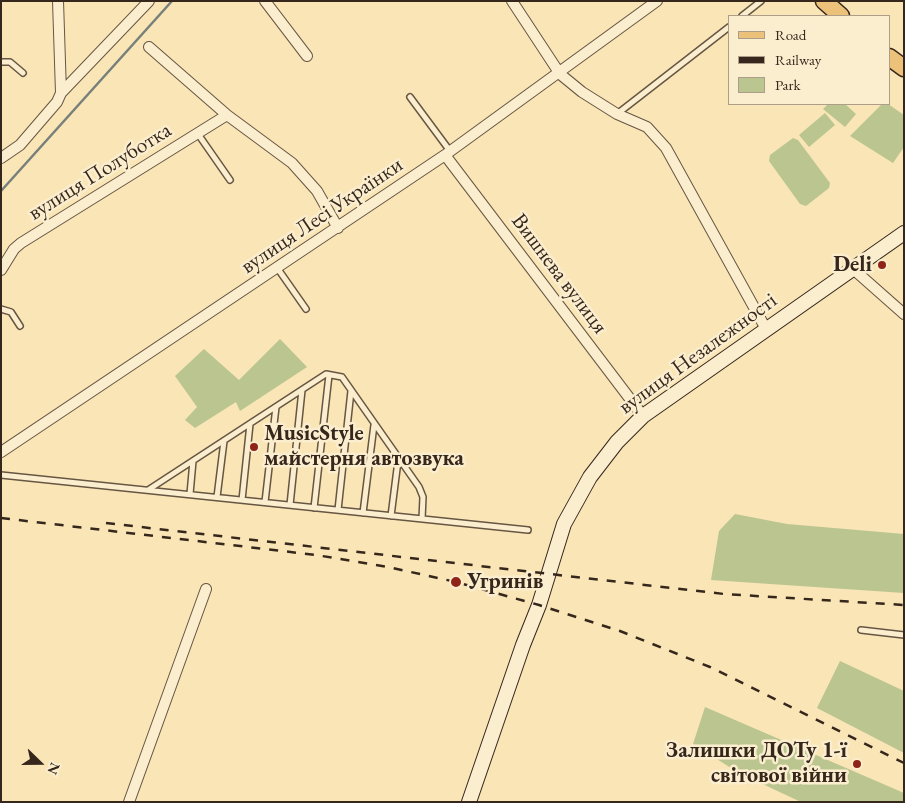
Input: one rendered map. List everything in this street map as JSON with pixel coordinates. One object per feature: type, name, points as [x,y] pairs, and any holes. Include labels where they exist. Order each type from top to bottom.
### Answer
[{"type":"main road","points":[[824,1],[840,15]]},
{"type":"main road","points":[[890,58],[904,68]]},
{"type":"street","points":[[1,158],[20,145],[58,102],[61,93],[58,1]]},
{"type":"street","points":[[61,93],[149,1]]},
{"type":"street","points":[[265,1],[308,56]]},
{"type":"street","points":[[512,1],[560,74],[582,92],[617,114],[647,127],[666,148],[766,329]]},
{"type":"street","name":"вулиця Лесі Українки","points":[[1,452],[448,153],[560,74],[657,1]]},
{"type":"street","points":[[148,47],[227,115],[292,163],[317,191],[338,228]]},
{"type":"street","name":"вулиця Полуботка","points":[[1,270],[14,249],[21,243],[227,115]]},
{"type":"street","name":"Вишнева вулиця","points":[[448,153],[643,416]]},
{"type":"street","name":"вулиця Незалежності","points":[[469,802],[518,657],[539,605],[564,524],[590,477],[618,442],[643,416],[904,233]]},
{"type":"street","points":[[852,268],[904,314]]},
{"type":"street","points":[[129,802],[206,589]]},
{"type":"lane","points":[[743,15],[761,1]]},
{"type":"lane","points":[[617,114],[728,28]]},
{"type":"lane","points":[[1,62],[10,62],[23,73]]},
{"type":"lane","points":[[410,97],[448,153]]},
{"type":"lane","points":[[198,134],[230,180]]},
{"type":"lane","points":[[278,268],[306,309]]},
{"type":"lane","points":[[1,309],[8,311],[16,317],[20,326]]},
{"type":"lane","points":[[148,490],[326,374],[342,377],[398,461],[419,487],[423,497],[422,519]]},
{"type":"lane","points":[[314,508],[329,375]]},
{"type":"lane","points":[[290,505],[302,390]]},
{"type":"lane","points":[[338,510],[351,390]]},
{"type":"lane","points":[[265,502],[276,407]]},
{"type":"lane","points":[[242,500],[250,424]]},
{"type":"lane","points":[[363,513],[374,424]]},
{"type":"lane","points":[[217,497],[224,441]]},
{"type":"lane","points":[[190,494],[193,460]]},
{"type":"lane","points":[[391,516],[398,461]]},
{"type":"lane","points":[[1,475],[528,530]]},
{"type":"lane","points":[[861,630],[904,635]]},
{"type":"green space","points":[[827,105],[846,105],[856,114],[845,127],[823,109]]},
{"type":"green space","points":[[881,105],[889,105],[904,115],[904,147],[893,163],[850,136]]},
{"type":"green space","points":[[825,113],[835,125],[809,147],[799,135]]},
{"type":"green space","points":[[793,138],[798,140],[830,183],[829,188],[806,206],[800,204],[769,161],[770,155]]},
{"type":"green space","points":[[280,339],[307,367],[240,411],[236,402],[195,428],[185,420],[197,407],[175,376],[204,349],[239,380]]},
{"type":"green space","points":[[735,514],[787,524],[904,534],[904,593],[711,580],[719,531]]},
{"type":"green space","points":[[840,661],[904,691],[904,753],[817,708]]},
{"type":"green space","points":[[705,707],[904,793],[904,802],[801,802],[739,773],[693,744]]},
{"type":"waterway","points":[[1,191],[172,1]]},
{"type":"railway","points":[[1,518],[316,555],[388,567],[456,582],[539,605],[620,631],[710,667],[904,763]]},
{"type":"railway","points":[[106,523],[724,594],[904,605]]},
{"type":"place","name":"Deli","points":[[882,265]]},
{"type":"place","name":"MusicStyle майстерня автозвука","points":[[254,447]]},
{"type":"place","name":"Угринів","points":[[456,582]]},
{"type":"place","name":"Залишки ДОТу 1-ї світової війни","points":[[857,764]]}]
